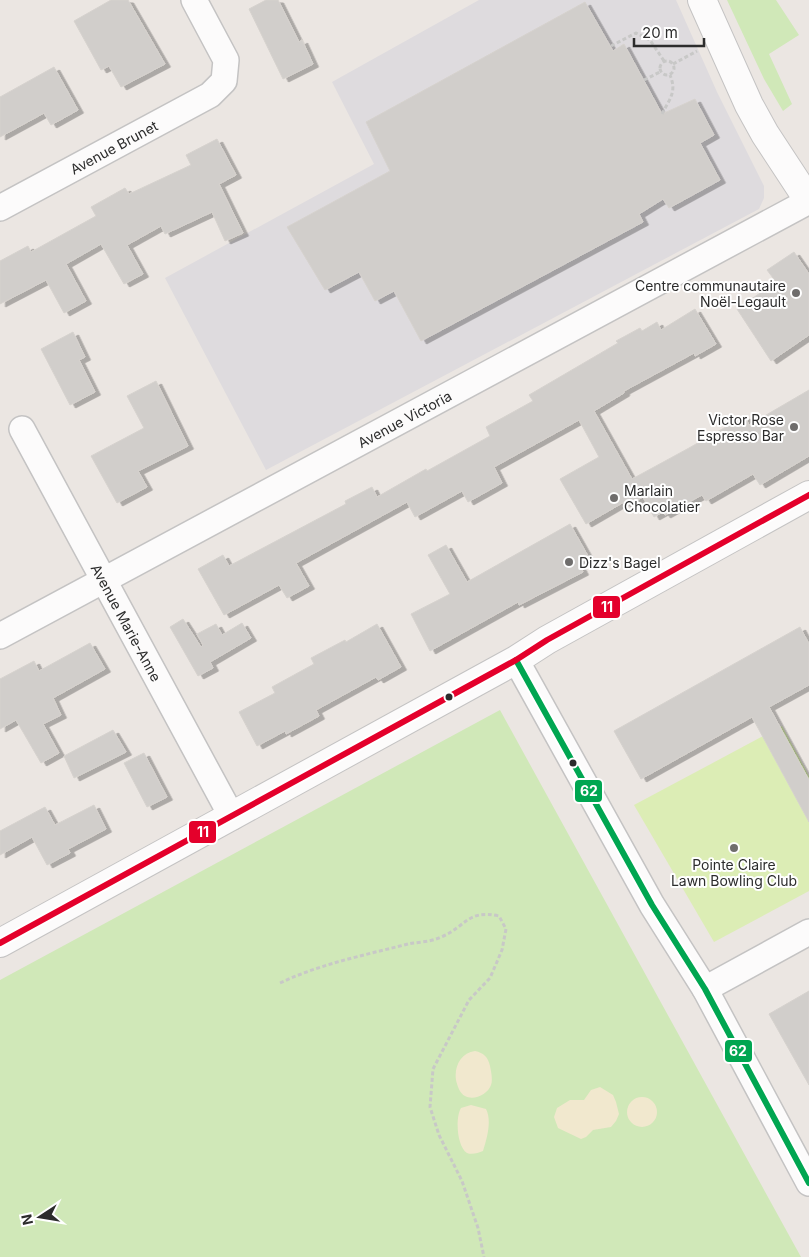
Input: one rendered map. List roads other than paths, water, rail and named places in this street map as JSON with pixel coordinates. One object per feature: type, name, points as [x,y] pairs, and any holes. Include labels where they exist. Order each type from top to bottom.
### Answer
[{"type":"street","name":"Avenue Brunet","points":[[0,208],[210,95],[224,81],[226,60],[194,0]]},
{"type":"street","points":[[702,0],[749,105],[765,134],[809,201]]},
{"type":"street","name":"Avenue Victoria","points":[[0,636],[809,201]]},
{"type":"street","name":"Avenue Marie-Anne","points":[[22,429],[232,817]]},
{"type":"street","points":[[0,943],[516,660],[547,640],[809,495]]},
{"type":"street","points":[[516,660],[652,906],[705,989],[809,1183]]},
{"type":"street","points":[[705,989],[809,932]]},
{"type":"place","name":"Centre communautaire Noël-Legault","points":[[796,293]]},
{"type":"place","name":"Victor Rose Espresso Bar","points":[[794,427]]},
{"type":"place","name":"Marlain Chocolatier","points":[[614,498]]},
{"type":"place","name":"Dizz's Bagel","points":[[569,562]]},
{"type":"place","name":"Pointe Claire Lawn Bowling Club","points":[[734,848]]}]
